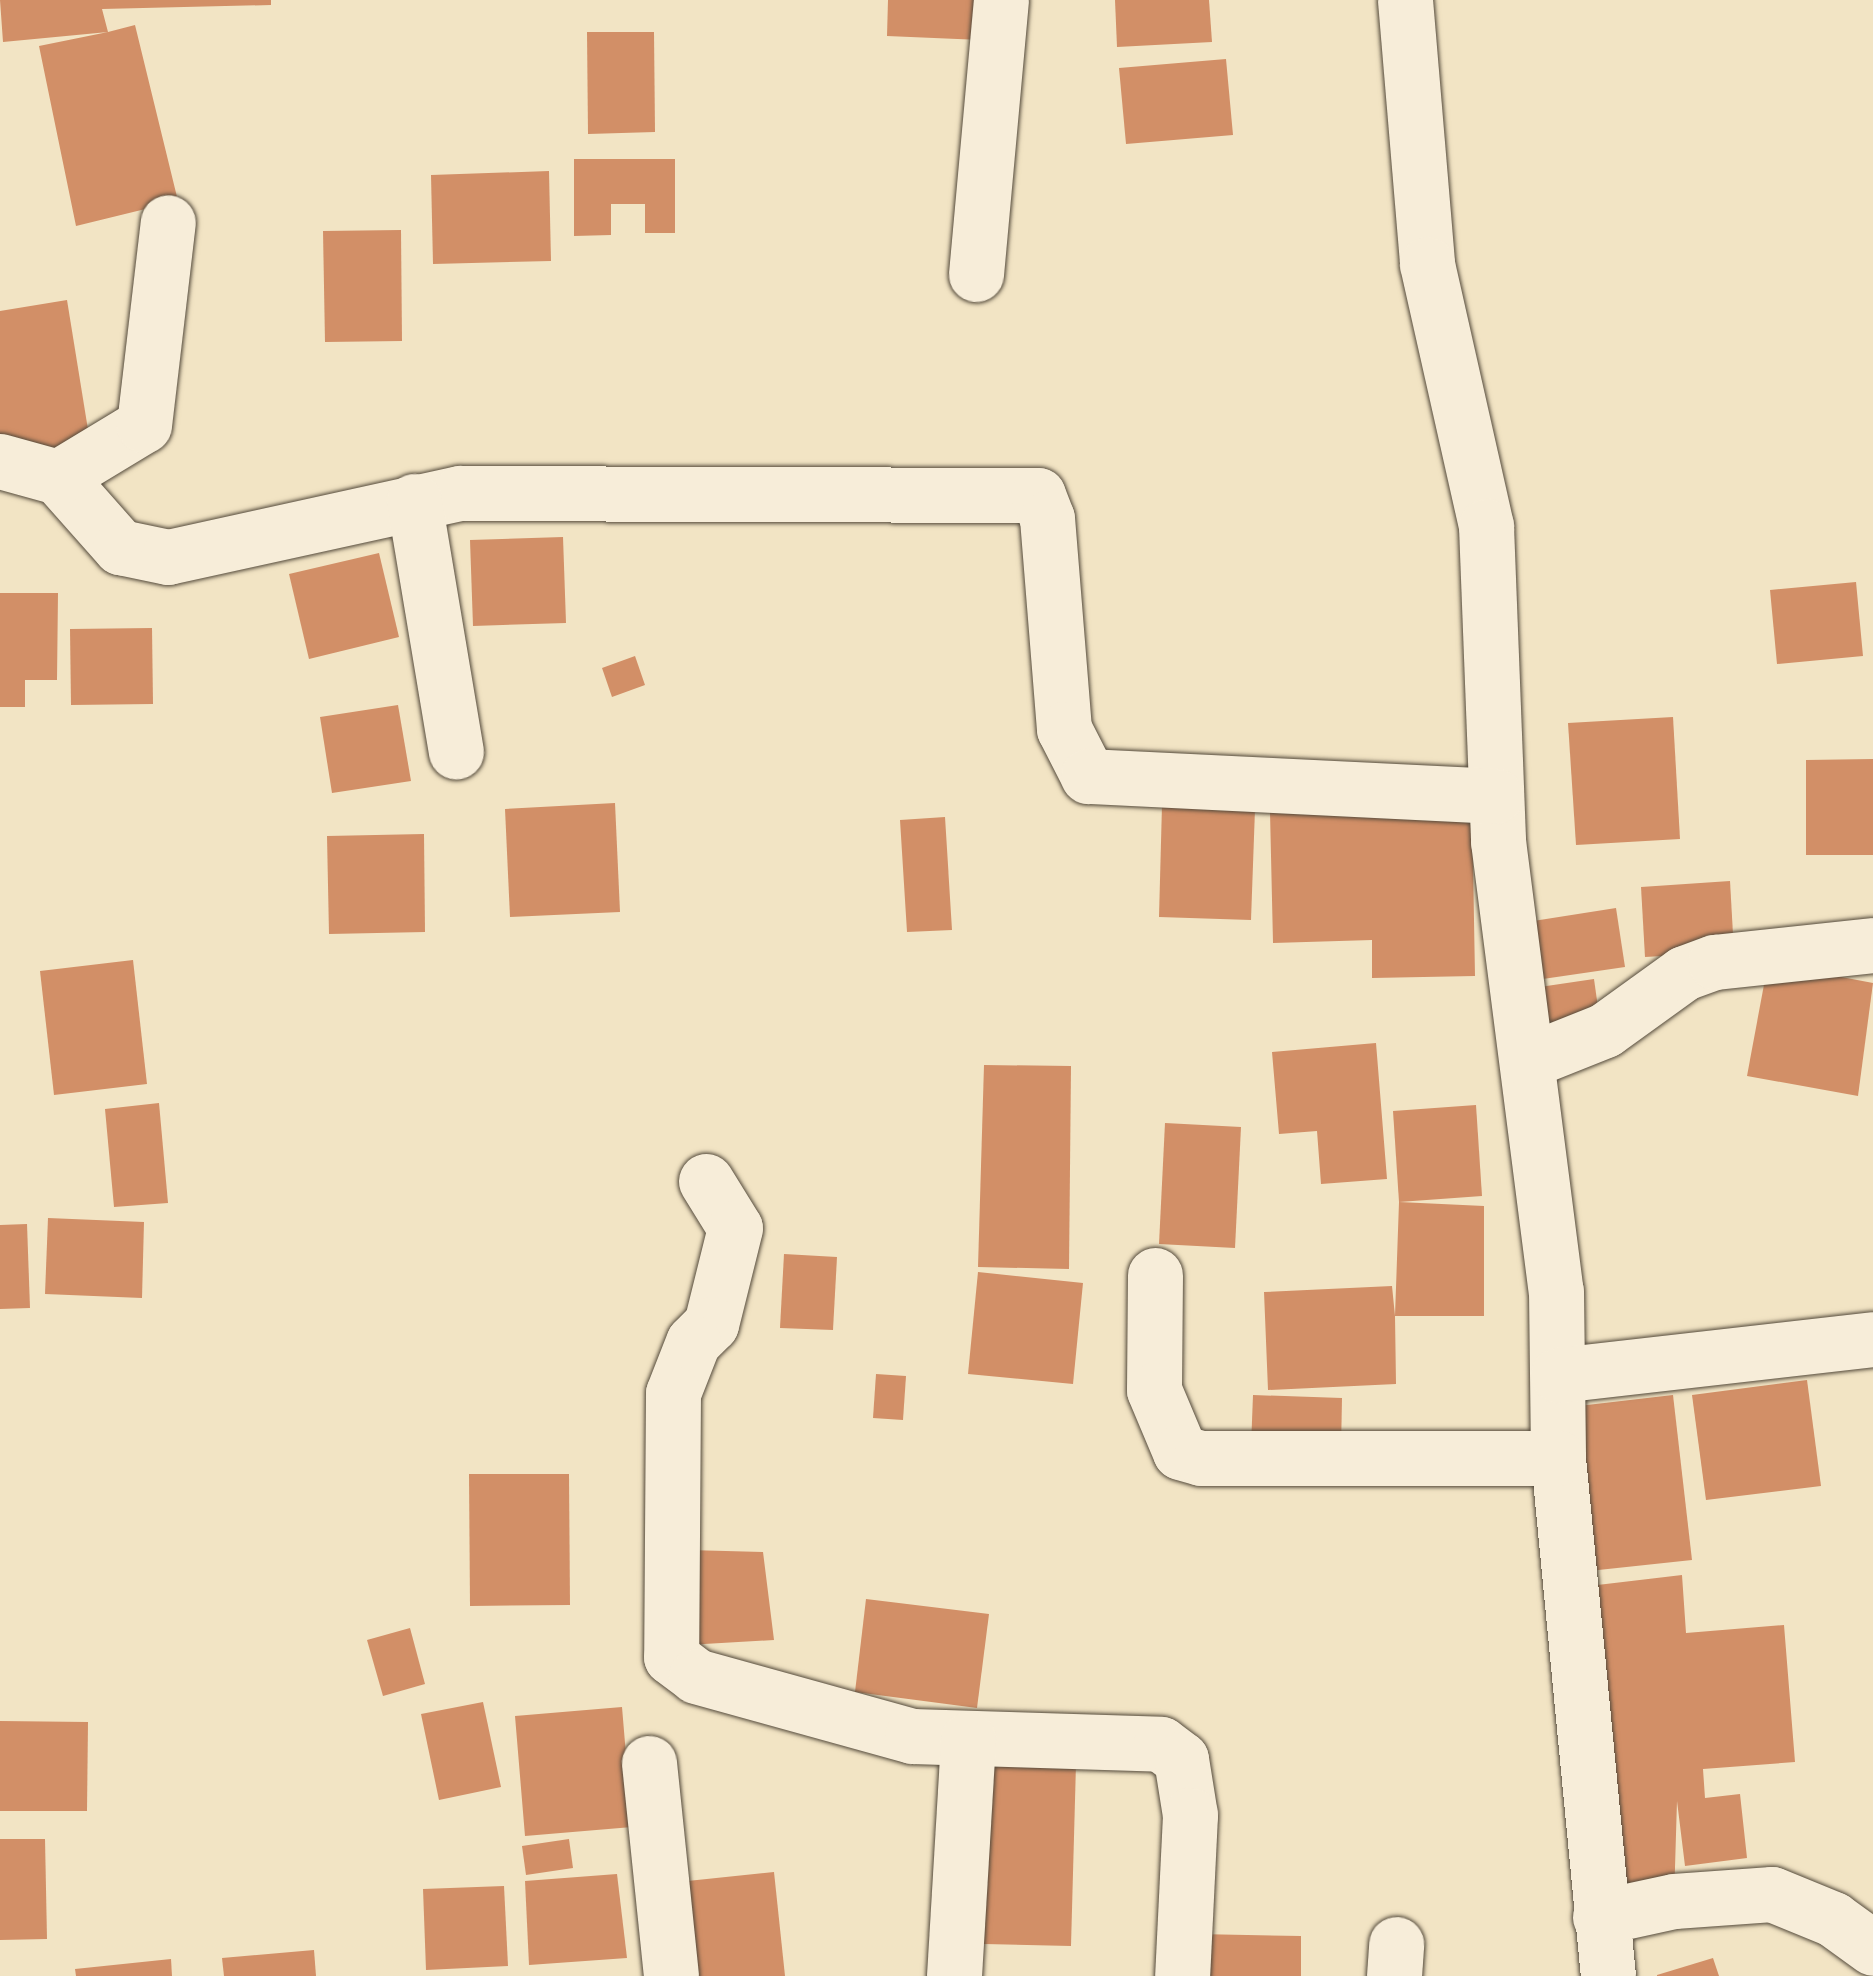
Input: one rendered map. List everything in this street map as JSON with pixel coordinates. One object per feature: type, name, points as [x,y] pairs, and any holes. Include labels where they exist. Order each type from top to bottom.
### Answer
[{"type":"street","points":[[976,274],[1000,0]]},
{"type":"street","points":[[1406,0],[1426,264],[1486,526],[1496,796],[1530,1060],[1558,1375],[1558,1458],[1608,1976]]},
{"type":"street","points":[[58,478],[144,425],[168,222]]},
{"type":"street","points":[[0,461],[58,478],[104,536],[138,554],[168,557],[460,492],[1038,495],[1047,518],[1064,729],[1088,776],[1496,796]]},
{"type":"street","points":[[414,501],[456,752]]},
{"type":"street","points":[[1530,1060],[1605,1030],[1684,972],[1715,962],[1873,946]]},
{"type":"street","points":[[706,1182],[734,1228],[711,1324],[693,1342],[673,1393],[671,1657],[696,1676],[876,1726],[968,1739],[1161,1744],[1182,1758],[1190,1815],[1182,1976]]},
{"type":"street","points":[[1155,1275],[1154,1390],[1180,1452],[1201,1458],[1558,1458]]},
{"type":"street","points":[[1558,1375],[1873,1339]]},
{"type":"street","points":[[954,1976],[968,1739]]},
{"type":"street","points":[[649,1763],[671,1976]]},
{"type":"street","points":[[1600,1917],[1674,1901],[1772,1894],[1832,1918],[1873,1948]]},
{"type":"building","points":[[0,0],[271,0],[271,5],[102,9],[108,32],[3,42]]},
{"type":"building","points":[[888,0],[983,0],[981,40],[887,36]]},
{"type":"building","points":[[1115,0],[1209,0],[1212,42],[1117,47]]},
{"type":"building","points":[[135,25],[178,201],[76,226],[39,46]]},
{"type":"building","points":[[587,32],[654,32],[655,132],[588,134]]},
{"type":"building","points":[[1226,59],[1233,135],[1126,144],[1119,68]]},
{"type":"building","points":[[574,159],[675,159],[675,233],[645,233],[645,204],[611,204],[611,235],[574,236]]},
{"type":"building","points":[[549,171],[551,261],[433,264],[431,175]]},
{"type":"building","points":[[401,230],[402,341],[325,342],[323,231]]},
{"type":"building","points":[[67,300],[90,442],[0,457],[0,311]]},
{"type":"building","points":[[563,537],[566,623],[473,626],[470,540]]},
{"type":"building","points":[[379,553],[399,637],[309,659],[289,574]]},
{"type":"building","points":[[1856,582],[1863,656],[1777,664],[1770,590]]},
{"type":"building","points":[[0,593],[58,593],[57,680],[25,680],[25,707],[0,707]]},
{"type":"building","points":[[152,628],[153,704],[71,705],[70,629]]},
{"type":"building","points":[[635,656],[645,685],[612,697],[602,668]]},
{"type":"building","points":[[398,705],[411,781],[332,793],[320,717]]},
{"type":"building","points":[[1673,717],[1680,839],[1576,845],[1568,723]]},
{"type":"building","points":[[1873,759],[1873,855],[1806,855],[1806,760]]},
{"type":"building","points":[[615,803],[620,912],[510,917],[505,809]]},
{"type":"building","points":[[1162,805],[1255,809],[1251,920],[1159,917]]},
{"type":"building","points":[[1472,807],[1475,976],[1372,978],[1372,940],[1273,943],[1270,812]]},
{"type":"building","points":[[945,817],[952,930],[907,932],[900,820]]},
{"type":"building","points":[[424,834],[425,932],[329,934],[327,836]]},
{"type":"building","points":[[1730,881],[1734,952],[1645,957],[1641,887]]},
{"type":"building","points":[[1616,908],[1625,967],[1536,980],[1527,922]]},
{"type":"building","points":[[133,960],[147,1084],[54,1095],[40,971]]},
{"type":"building","points":[[1768,963],[1873,983],[1858,1096],[1747,1076]]},
{"type":"building","points":[[1594,979],[1601,1029],[1541,1037],[1533,988]]},
{"type":"building","points":[[1376,1043],[1387,1179],[1321,1184],[1317,1131],[1279,1134],[1272,1052]]},
{"type":"building","points":[[984,1065],[1071,1066],[1069,1269],[978,1267]]},
{"type":"building","points":[[159,1103],[168,1203],[114,1207],[105,1109]]},
{"type":"building","points":[[1476,1105],[1482,1196],[1399,1202],[1393,1111]]},
{"type":"building","points":[[1165,1123],[1241,1127],[1235,1248],[1159,1244]]},
{"type":"building","points":[[1399,1202],[1484,1206],[1484,1316],[1395,1316]]},
{"type":"building","points":[[48,1218],[144,1222],[142,1298],[45,1294]]},
{"type":"building","points":[[27,1224],[30,1308],[0,1309],[0,1225]]},
{"type":"building","points":[[784,1254],[837,1257],[833,1330],[780,1328]]},
{"type":"building","points":[[978,1272],[1083,1283],[1073,1384],[968,1374]]},
{"type":"building","points":[[1392,1286],[1396,1384],[1268,1390],[1264,1292]]},
{"type":"building","points":[[876,1374],[906,1376],[903,1420],[873,1418]]},
{"type":"building","points":[[1807,1380],[1821,1486],[1706,1500],[1692,1395]]},
{"type":"building","points":[[1253,1395],[1342,1398],[1341,1450],[1251,1447]]},
{"type":"building","points":[[1673,1395],[1692,1560],[1589,1571],[1570,1407]]},
{"type":"building","points":[[469,1474],[569,1474],[570,1605],[470,1606]]},
{"type":"building","points":[[688,1550],[763,1552],[774,1640],[687,1645]]},
{"type":"building","points":[[1682,1575],[1686,1633],[1784,1625],[1795,1762],[1703,1769],[1705,1798],[1740,1794],[1747,1858],[1685,1866],[1677,1801],[1674,1901],[1604,1901],[1589,1586]]},
{"type":"building","points":[[866,1599],[989,1614],[977,1708],[855,1692]]},
{"type":"building","points":[[410,1628],[425,1684],[383,1696],[367,1640]]},
{"type":"building","points":[[483,1702],[501,1787],[439,1800],[421,1714]]},
{"type":"building","points":[[622,1707],[632,1827],[525,1836],[515,1716]]},
{"type":"building","points":[[0,1721],[88,1722],[87,1811],[0,1811]]},
{"type":"building","points":[[989,1761],[1076,1764],[1071,1946],[984,1944]]},
{"type":"building","points":[[0,1839],[45,1839],[47,1939],[0,1940]]},
{"type":"building","points":[[569,1839],[573,1868],[526,1875],[522,1846]]},
{"type":"building","points":[[774,1872],[785,1976],[688,1976],[678,1882]]},
{"type":"building","points":[[617,1874],[627,1958],[529,1965],[525,1881]]},
{"type":"building","points":[[504,1886],[508,1966],[426,1970],[423,1889]]},
{"type":"building","points":[[1197,1934],[1301,1936],[1301,1976],[1196,1976]]},
{"type":"building","points":[[314,1950],[316,1976],[224,1976],[222,1958]]},
{"type":"building","points":[[1713,1958],[1719,1976],[1657,1976],[1657,1975]]},
{"type":"building","points":[[171,1959],[172,1976],[76,1976],[75,1969]]}]
